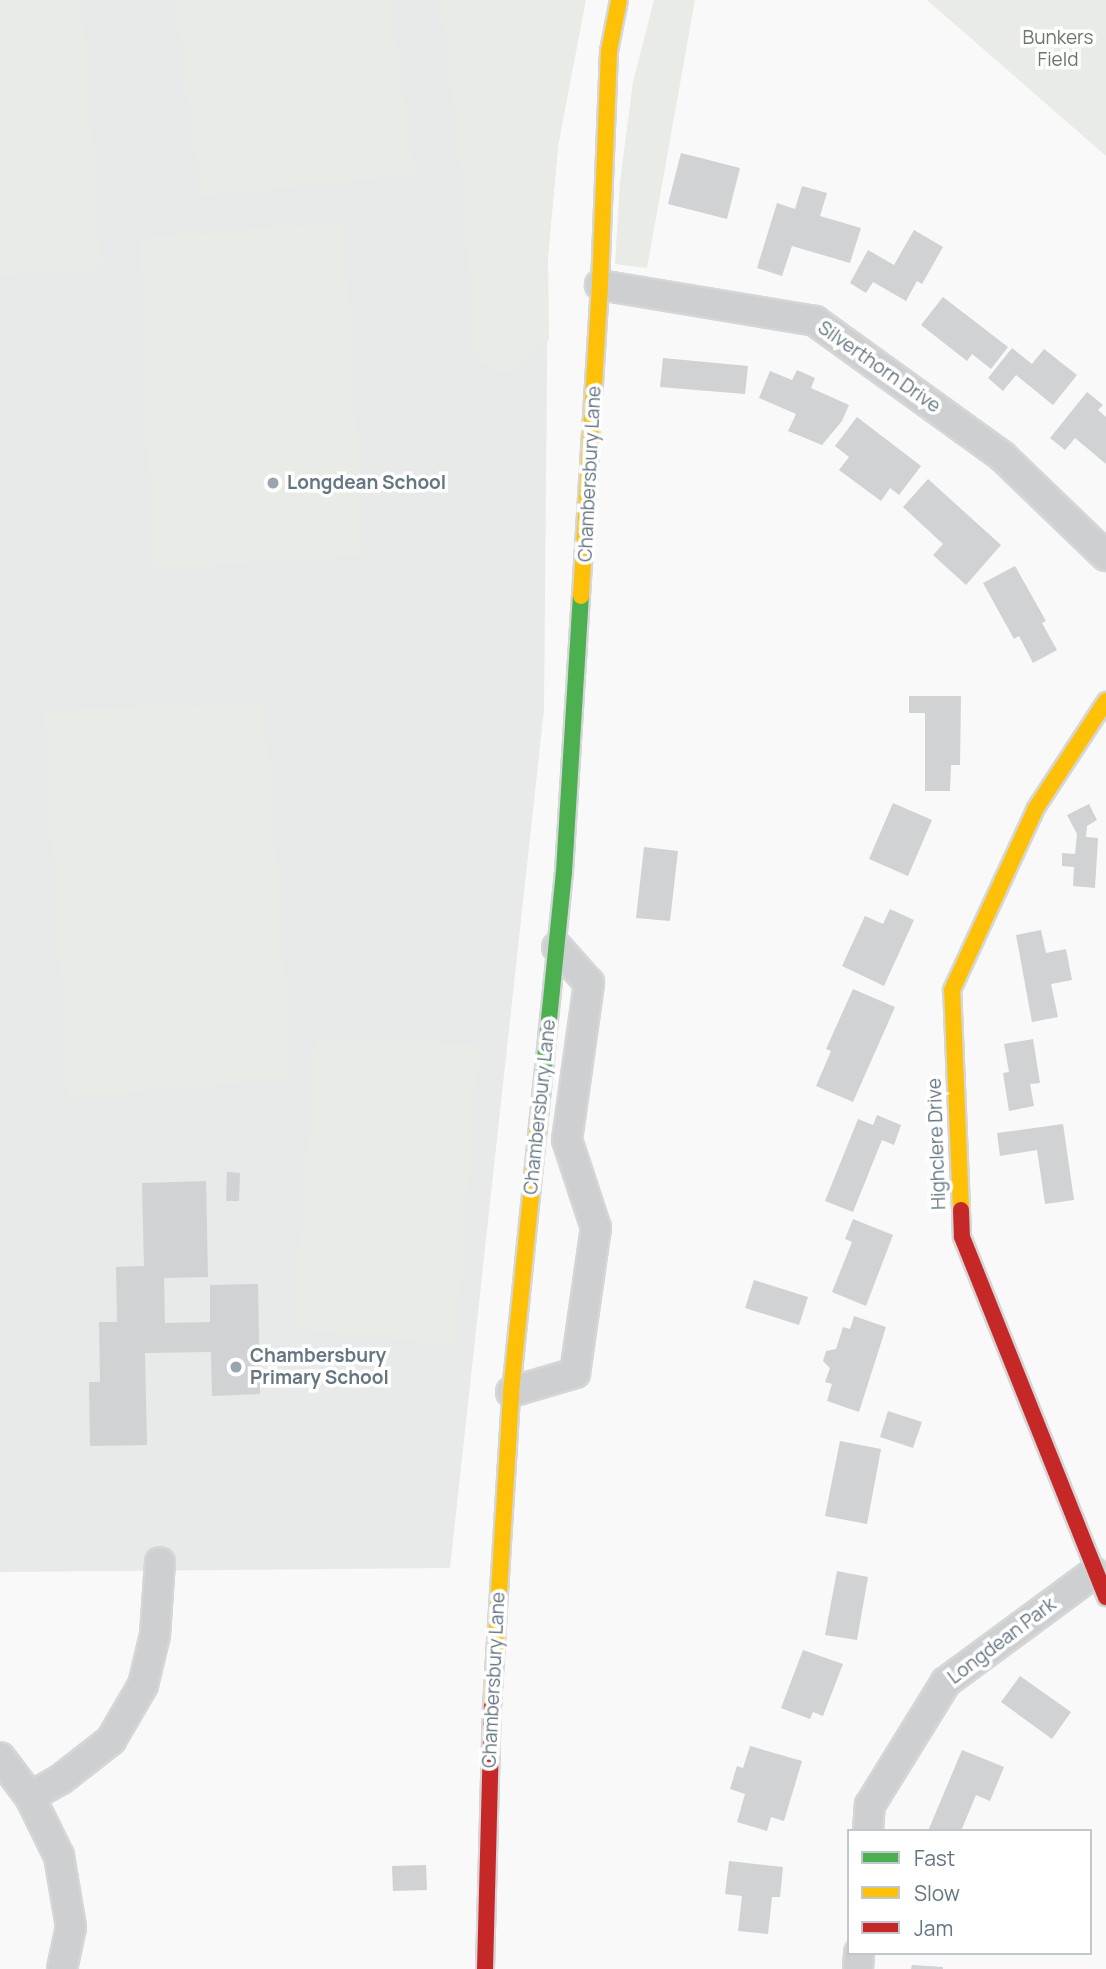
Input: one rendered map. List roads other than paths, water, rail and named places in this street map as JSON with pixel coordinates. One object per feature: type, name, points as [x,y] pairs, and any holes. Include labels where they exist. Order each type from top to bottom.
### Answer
[{"type":"street","name":"Chambersbury Lane","points":[[485,1969],[490,1745],[512,1392],[557,947],[583,599],[609,51],[619,0]]},
{"type":"street","name":"Silverthorn Drive","points":[[600,285],[815,321],[1002,456],[1106,556]]},
{"type":"street","name":"Highclere Drive","points":[[1100,1585],[962,1237],[952,990],[1036,808],[1106,701]]},
{"type":"street","name":"Chambersbury Lane","points":[[512,1392],[575,1373],[596,1228],[567,1140],[589,984],[557,947]]},
{"type":"street","points":[[30,1797],[60,1780],[111,1740],[143,1685],[155,1635],[160,1562]]},
{"type":"street","name":"Longdean Park","points":[[868,1829],[870,1805],[946,1682],[1100,1585]]},
{"type":"street","points":[[0,1757],[30,1797],[59,1856],[71,1927],[62,1969]]},
{"type":"place","name":"Longdean School","points":[[273,483]]},
{"type":"place","name":"Chambersbury Primary School","points":[[236,1367]]},
{"type":"park label","name":"Bunkers Field","points":[[1058,49]]}]
